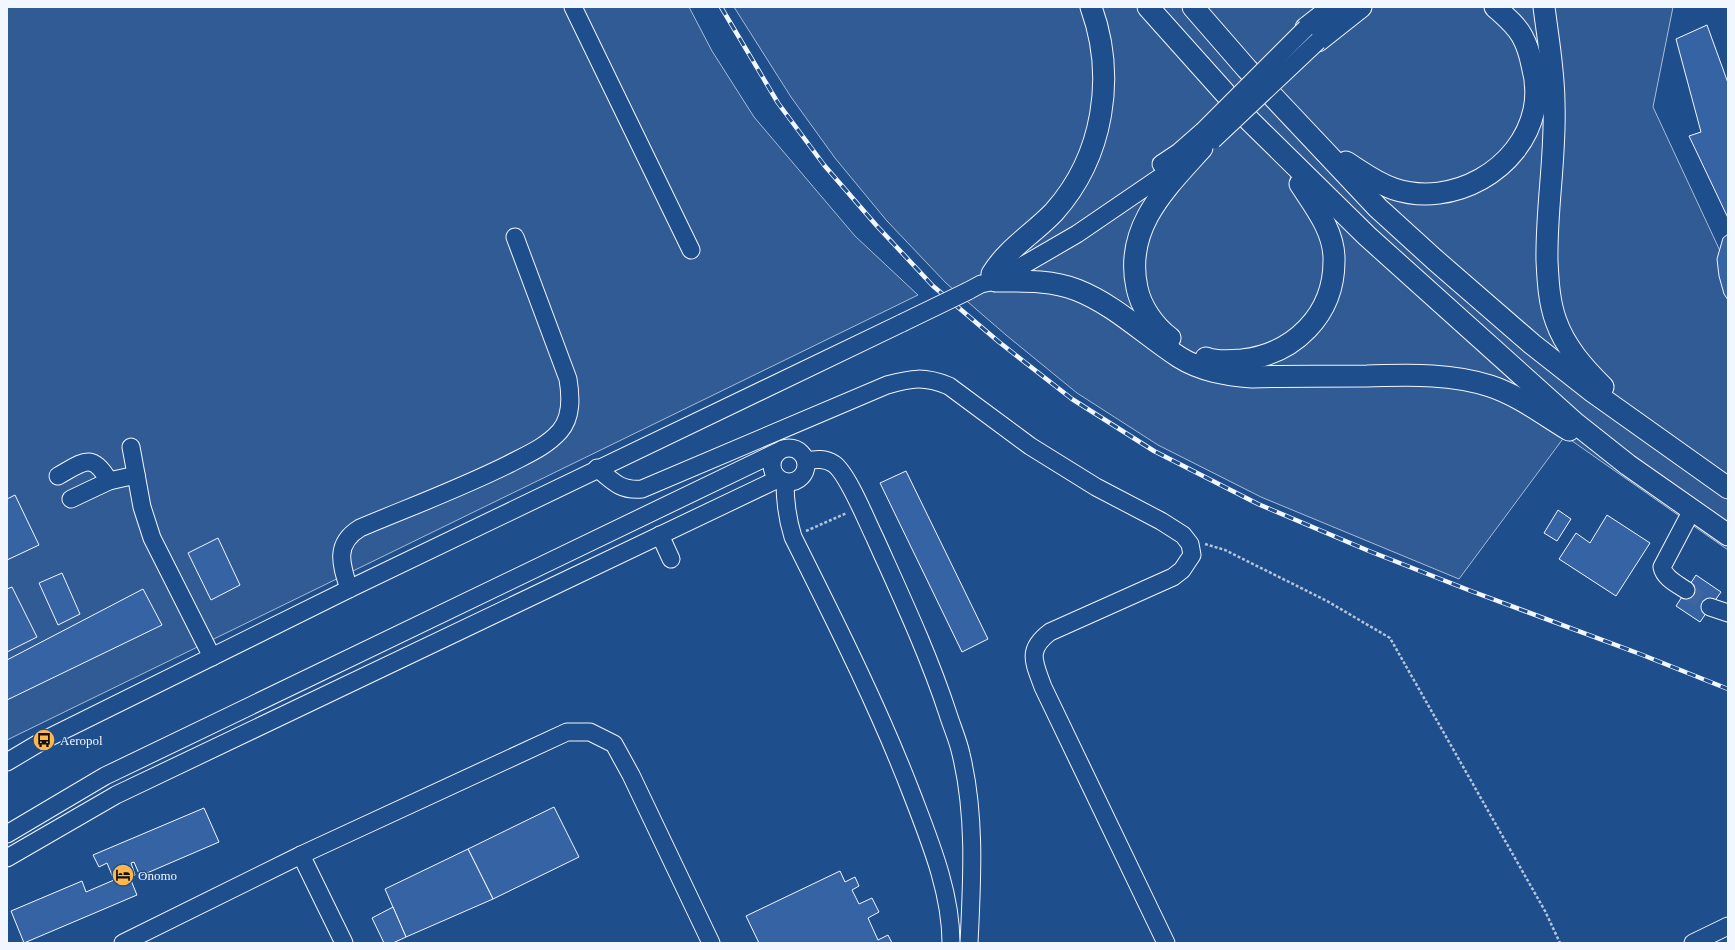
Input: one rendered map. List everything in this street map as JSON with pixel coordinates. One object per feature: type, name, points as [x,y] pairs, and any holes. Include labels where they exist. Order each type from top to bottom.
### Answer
[{"type":"main road","points":[[984,283],[1000,262],[1054,212],[1073,187],[1094,141],[1100,121],[1104,98],[1105,74],[1103,48],[1091,7]]},
{"type":"main road","points":[[1148,7],[1276,149],[1367,236],[1570,418],[1628,465],[1728,535]]},
{"type":"main road","points":[[1193,7],[1247,69],[1378,208],[1434,259],[1532,344],[1593,392],[1728,488]]},
{"type":"main road","points":[[1312,34],[1333,7]]},
{"type":"main road","points":[[1312,34],[1361,7]]},
{"type":"main road","points":[[1304,128],[1344,160],[1378,183],[1395,189],[1414,193],[1437,193],[1456,190],[1489,175],[1500,166],[1516,148],[1528,128],[1534,110],[1536,92],[1531,60],[1522,36],[1507,17],[1495,7]]},
{"type":"main road","points":[[1510,7],[1523,21],[1540,52],[1544,73],[1553,159]]},
{"type":"main road","points":[[1544,7],[1554,103],[1553,159],[1547,230],[1548,285],[1555,320],[1568,345],[1588,372],[1664,443]]},
{"type":"main road","points":[[1206,140],[1157,200],[1144,222],[1137,243],[1134,262],[1135,279],[1139,296],[1146,311],[1167,335],[1188,350],[1210,359],[1230,361],[1253,358],[1275,351],[1294,340],[1310,326],[1322,310],[1331,286],[1334,260],[1330,235],[1319,212],[1276,149]]},
{"type":"main road","points":[[1148,333],[1133,302],[1128,285],[1126,264],[1128,241],[1134,218],[1144,198],[1179,152]]},
{"type":"main road","points":[[984,283],[1048,283],[1076,289],[1104,303],[1180,357],[1202,368],[1226,375],[1252,377],[1442,376],[1492,386],[1517,398],[1628,465]]},
{"type":"street","points":[[573,7],[691,250]]},
{"type":"street","points":[[1312,34],[1323,7]]},
{"type":"street","points":[[7,762],[44,740],[349,589],[597,468],[902,323],[984,283],[1077,234],[1158,180],[1206,140],[1312,34],[1344,7]]},
{"type":"street","points":[[984,283],[1057,236],[1179,152],[1206,140]]},
{"type":"street","points":[[349,589],[341,558],[342,549],[351,533],[475,481],[534,451],[548,442],[560,431],[566,420],[570,407],[571,394],[568,379],[515,237]]},
{"type":"street","points":[[597,468],[623,488],[632,490],[642,489],[887,385],[920,379],[934,380],[949,386],[1030,446],[1096,487],[1160,521],[1185,537],[1190,544],[1192,555],[1182,570],[1173,577],[1050,632],[1037,644],[1034,650],[1036,668],[1043,687],[1166,943]]},
{"type":"street","points":[[132,447],[142,507],[152,538],[212,657]]},
{"type":"street","points":[[7,834],[105,776],[782,449],[794,449],[799,451],[806,461],[806,467],[801,477],[791,483],[781,481],[773,473],[773,458],[777,452]]},
{"type":"street","points":[[806,461],[816,459],[826,460],[835,465],[842,473],[860,507],[934,671],[961,754],[972,819],[972,873],[969,943]]},
{"type":"street","points":[[58,476],[82,463],[92,462],[100,466],[109,481]]},
{"type":"street","points":[[71,499],[109,481],[136,475]]},
{"type":"street","points":[[7,858],[116,795],[660,535],[781,481]]},
{"type":"street","points":[[781,481],[788,523],[793,537],[872,697],[926,829],[941,876],[948,911],[951,943]]},
{"type":"street","points":[[1686,590],[1666,576],[1662,567],[1692,510]]},
{"type":"street","points":[[660,535],[671,559]]},
{"type":"street","points":[[1710,607],[1728,613]]},
{"type":"street","points":[[123,943],[301,855],[567,732],[590,732],[614,744],[631,775],[711,943]]},
{"type":"street","points":[[7,753],[44,740]]},
{"type":"street","points":[[301,855],[344,943]]},
{"type":"street","points":[[1693,943],[1728,926]]},
{"type":"path","points":[[793,537],[860,507]]},
{"type":"path","points":[[1185,537],[1232,553],[1327,601],[1390,638],[1545,911],[1560,943]]},
{"type":"shaded area","points":[[7,7],[689,7],[712,51],[754,117],[855,236],[918,295],[7,740]]},
{"type":"shaded area","points":[[734,7],[1673,7],[1653,107],[1728,268],[1728,550],[1565,436],[1459,579],[1261,497],[1158,445],[1077,393],[1006,335],[946,283],[887,221],[835,158],[791,97]]},
{"type":"building","points":[[1707,25],[1728,83],[1728,218],[1689,136],[1701,132],[1676,39]]},
{"type":"building","points":[[1728,234],[1728,300],[1724,294],[1719,276],[1717,259],[1723,238]]},
{"type":"building","points":[[906,471],[988,639],[962,652],[880,483]]},
{"type":"building","points":[[15,495],[39,545],[7,560],[7,499]]},
{"type":"building","points":[[1558,510],[1571,519],[1557,541],[1544,533]]},
{"type":"building","points":[[1607,515],[1650,543],[1616,596],[1559,559],[1576,533],[1590,543]]},
{"type":"building","points":[[218,538],[240,585],[211,600],[188,553]]},
{"type":"building","points":[[62,573],[80,614],[58,625],[39,583]]},
{"type":"building","points":[[1696,575],[1721,592],[1700,622],[1676,606]]},
{"type":"building","points":[[12,587],[37,637],[7,652],[7,589]]},
{"type":"building","points":[[143,589],[162,625],[7,700],[7,660]]},
{"type":"building","points":[[554,807],[579,857],[493,899],[468,849]]},
{"type":"building","name":"Onomo","points":[[204,808],[219,842],[140,876],[134,862],[131,863],[135,875],[130,878],[137,895],[24,943],[11,911],[82,881],[86,892],[114,880],[107,863],[99,867],[93,855]]},
{"type":"building","points":[[468,849],[493,899],[406,937],[385,889]]},
{"type":"building","points":[[840,871],[845,882],[855,877],[859,886],[852,890],[859,904],[872,898],[879,912],[868,918],[878,940],[888,935],[892,943],[759,943],[746,916]]},
{"type":"building","points":[[393,907],[406,937],[393,943],[384,943],[372,918]]},
{"type":"tunnel","points":[[1686,590],[1710,607]]},
{"type":"railway","points":[[721,7],[778,103],[824,165],[876,225],[933,286],[999,342],[1072,399],[1154,451],[1258,504],[1369,551],[1728,689]]},
{"type":"place","name":"Aeropol","points":[[44,740]]},
{"type":"place","name":"Onomo","points":[[123,875]]}]
